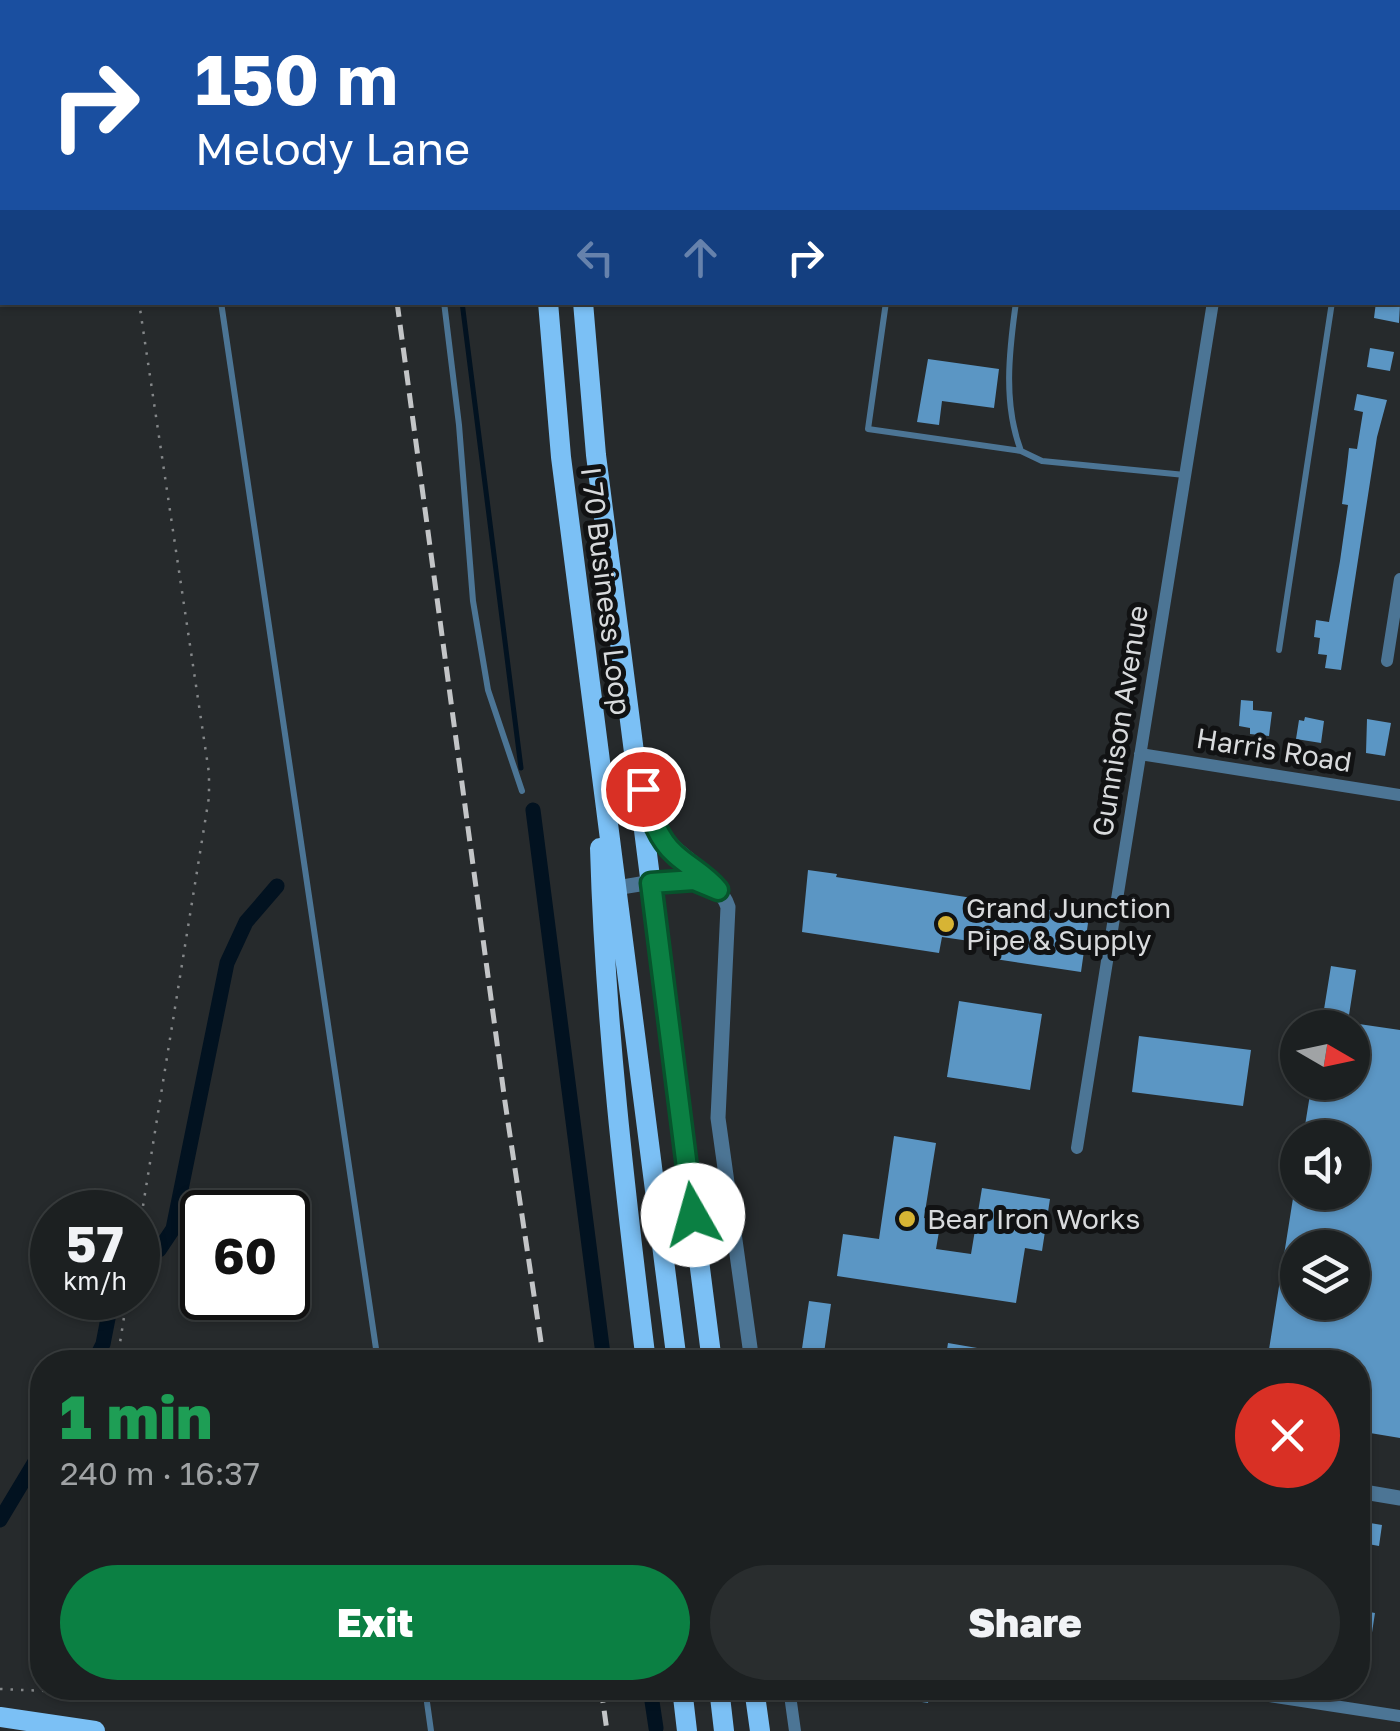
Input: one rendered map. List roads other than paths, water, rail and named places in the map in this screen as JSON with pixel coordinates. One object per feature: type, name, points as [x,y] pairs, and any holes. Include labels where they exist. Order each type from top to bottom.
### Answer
[{"type":"main road","name":"I 70 Business Loop","points":[[548,305],[561,458],[675,1350]]},
{"type":"main road","name":"I 70 Business Loop","points":[[582,305],[596,455],[710,1350]]},
{"type":"main road","points":[[596,736],[607,1012],[617,1130],[644,1350]]},
{"type":"main road","points":[[635,762],[651,816],[665,843],[708,877],[718,890]]},
{"type":"main road","points":[[683,1700],[685,1727]]},
{"type":"main road","points":[[720,1700],[724,1731]]},
{"type":"main road","points":[[756,1700],[760,1731]]},
{"type":"main road","points":[[0,1717],[95,1731]]},
{"type":"street","name":"Gunnison Avenue","points":[[1077,1148],[1213,305]]},
{"type":"street","points":[[1387,661],[1400,579]]},
{"type":"street","name":"Harris Road","points":[[1140,754],[1400,795]]},
{"type":"street","points":[[616,888],[694,880],[718,890],[726,898],[730,920],[717,1080],[718,1118],[750,1350]]},
{"type":"street","points":[[1370,1493],[1400,1498]]},
{"type":"street","points":[[791,1700],[795,1731]]},
{"type":"street","points":[[1296,1700],[1400,1716]]},
{"type":"lane","points":[[221,305],[376,1350]]},
{"type":"lane","points":[[444,305],[476,619],[488,690],[522,790]]},
{"type":"lane","points":[[886,305],[868,429],[1021,451],[1042,461],[1185,475]]},
{"type":"lane","points":[[1016,305],[1010,346],[1010,400],[1021,451]]},
{"type":"lane","points":[[1279,650],[1332,305]]},
{"type":"lane","points":[[427,1700],[431,1731]]},
{"type":"waterway","points":[[462,305],[521,768]]},
{"type":"waterway","points":[[533,810],[602,1350]]},
{"type":"waterway","points":[[160,1248],[173,1229],[227,963],[246,922],[277,886]]},
{"type":"waterway","points":[[100,1350],[108,1320]]},
{"type":"waterway","points":[[0,1520],[30,1470]]},
{"type":"waterway","points":[[652,1700],[656,1728]]},
{"type":"railway","points":[[397,305],[542,1350]]},
{"type":"railway","points":[[603,1700],[607,1731]]},
{"type":"place","name":"Grand Junction Pipe & Supply","points":[[946,924]]},
{"type":"place","name":"Bear Iron Works","points":[[907,1219]]}]
